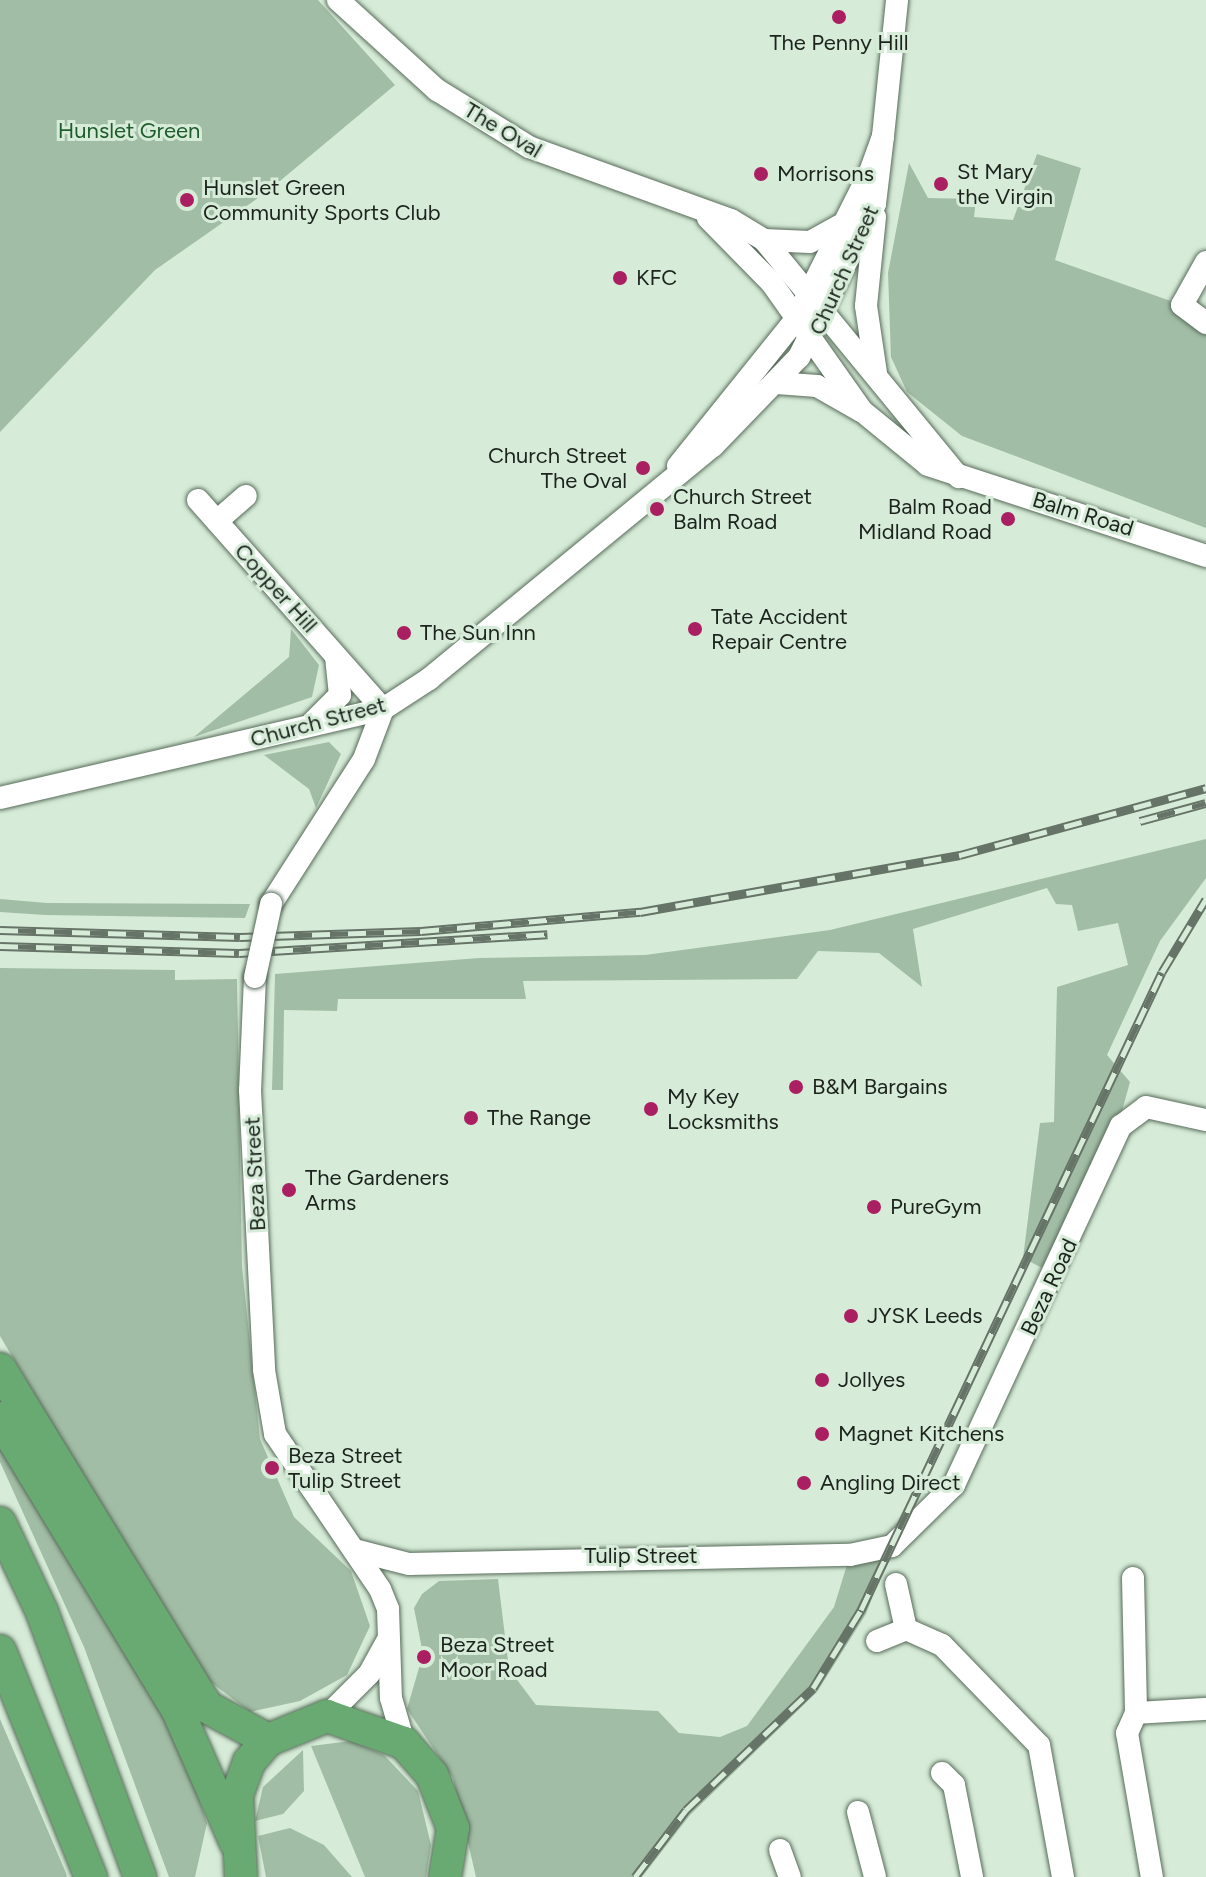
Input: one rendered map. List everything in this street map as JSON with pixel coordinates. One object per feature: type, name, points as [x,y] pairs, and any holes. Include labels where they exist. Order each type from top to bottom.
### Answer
[{"type":"highway","points":[[0,1369],[207,1707],[268,1740]]},
{"type":"highway","points":[[0,1418],[178,1711],[238,1867]]},
{"type":"highway","points":[[0,1523],[42,1612],[140,1877]]},
{"type":"highway","points":[[0,1557],[140,1877]]},
{"type":"highway","points":[[0,1651],[91,1877]]},
{"type":"highway","points":[[238,1867],[237,1795],[249,1762],[268,1740],[327,1716],[404,1743],[432,1775],[453,1828],[451,1872]]},
{"type":"street","name":"The Oval","points":[[338,0],[396,58],[516,140],[697,209],[764,240],[826,313]]},
{"type":"street","name":"Church Street","points":[[0,798],[125,774],[309,725],[383,709],[429,679],[662,485],[777,383],[811,342],[875,204],[897,0]]},
{"type":"street","name":"Church Street","points":[[662,485],[796,319],[806,288],[883,136]]},
{"type":"street","points":[[875,204],[866,306],[879,385]]},
{"type":"street","name":"The Oval","points":[[697,209],[749,255],[811,342]]},
{"type":"street","points":[[764,240],[810,242],[839,226]]},
{"type":"street","points":[[1206,262],[1182,305],[1206,323]]},
{"type":"street","points":[[826,313],[879,385],[959,477]]},
{"type":"street","name":"Balm Road","points":[[811,342],[862,411],[928,465],[1206,556]]},
{"type":"street","points":[[777,383],[817,386],[862,411]]},
{"type":"street","points":[[217,521],[246,496]]},
{"type":"street","name":"Copper Hill","points":[[198,500],[383,709]]},
{"type":"street","points":[[309,725],[340,695],[336,655]]},
{"type":"street","name":"Beza Street","points":[[383,709],[364,759],[271,904],[255,977],[250,1090],[264,1370],[275,1434],[384,1599],[391,1636],[391,1698],[404,1743]]},
{"type":"street","name":"Beza Road","points":[[922,1524],[954,1485],[1121,1126],[1146,1107],[1206,1120]]},
{"type":"street","name":"Tulip Street","points":[[354,1550],[409,1564],[850,1555],[892,1546],[922,1524]]},
{"type":"street","points":[[1133,1578],[1136,1713],[1127,1733],[1152,1877]]},
{"type":"street","points":[[896,1584],[906,1629]]},
{"type":"street","points":[[877,1641],[906,1629],[942,1645],[996,1708],[1029,1729],[1039,1745],[1063,1877]]},
{"type":"street","points":[[327,1716],[369,1674],[391,1636]]},
{"type":"street","points":[[1136,1713],[1206,1709]]},
{"type":"street","points":[[942,1773],[954,1785],[972,1877]]},
{"type":"street","points":[[858,1812],[875,1877]]},
{"type":"street","points":[[780,1850],[790,1877]]},
{"type":"green space","name":"Hunslet Green","points":[[0,0],[318,0],[395,85],[268,191],[155,270],[0,432]]},
{"type":"green space","points":[[1037,154],[1081,168],[1055,260],[1182,305],[1206,323],[1206,528],[962,436],[907,392],[891,357],[888,273],[909,163],[928,198],[976,199],[974,217],[1013,220]]},
{"type":"green space","points":[[291,629],[319,665],[312,697],[194,737],[289,657]]},
{"type":"green space","points":[[329,742],[341,754],[316,808],[309,789],[264,755]]},
{"type":"green space","points":[[1206,839],[1206,878],[1160,941],[1107,1055],[1130,1082],[1122,1111],[1042,1268],[1023,1258],[1040,1123],[1054,1122],[1057,987],[1128,965],[1118,923],[1078,931],[1072,905],[1056,904],[1047,888],[913,929],[922,987],[879,953],[818,951],[797,979],[523,981],[526,999],[338,999],[337,1011],[284,1010],[283,1090],[272,1090],[275,974],[479,958],[645,955],[830,930]]},
{"type":"green space","points":[[0,899],[47,903],[250,904],[245,918],[45,915],[0,912]]},
{"type":"green space","points":[[0,968],[175,970],[175,980],[237,979],[242,1266],[260,1439],[294,1517],[351,1571],[370,1626],[347,1675],[300,1701],[250,1712],[199,1673],[0,1336]]},
{"type":"green space","points":[[0,1436],[182,1749],[207,1823],[195,1877],[169,1877],[84,1647],[0,1462]]},
{"type":"green space","points":[[892,1546],[866,1614],[817,1692],[690,1815],[642,1877],[476,1877],[453,1778],[407,1709],[423,1654],[414,1608],[422,1594],[439,1581],[498,1579],[509,1669],[536,1705],[658,1711],[679,1733],[720,1737],[747,1726],[834,1607],[850,1555]]},
{"type":"green space","points":[[0,1719],[66,1873],[67,1877],[0,1877]]},
{"type":"green space","points":[[351,1741],[384,1755],[418,1791],[431,1845],[426,1877],[365,1877],[311,1746]]},
{"type":"green space","points":[[303,1750],[304,1791],[283,1814],[255,1821],[263,1787]]},
{"type":"green space","points":[[290,1828],[324,1845],[352,1877],[266,1877],[258,1836]]},
{"type":"railway","points":[[0,930],[240,937],[421,931],[640,912],[960,855],[1206,788]]},
{"type":"railway","points":[[1140,821],[1206,803]]},
{"type":"railway","points":[[635,1877],[686,1810],[813,1688],[861,1610],[1162,972],[1206,899]]},
{"type":"railway","points":[[0,946],[239,953],[547,934]]},
{"type":"place","name":"The Penny Hill","points":[[839,17]]},
{"type":"place","name":"Morrisons","points":[[761,174]]},
{"type":"place","name":"St Mary the Virgin","points":[[941,184]]},
{"type":"place","name":"Hunslet Green Community Sports Club","points":[[187,200]]},
{"type":"place","name":"KFC","points":[[620,278]]},
{"type":"place","name":"Church Street The Oval","points":[[643,468]]},
{"type":"place","name":"Church Street Balm Road","points":[[657,509]]},
{"type":"place","name":"Balm Road Midland Road","points":[[1008,519]]},
{"type":"place","name":"Tate Accident Repair Centre","points":[[695,629]]},
{"type":"place","name":"The Sun Inn","points":[[404,633]]},
{"type":"place","name":"B&M Bargains","points":[[796,1087]]},
{"type":"place","name":"My Key Locksmiths","points":[[651,1109]]},
{"type":"place","name":"The Range","points":[[471,1118]]},
{"type":"place","name":"The Gardeners Arms","points":[[289,1190]]},
{"type":"place","name":"PureGym","points":[[874,1207]]},
{"type":"place","name":"JYSK Leeds","points":[[851,1316]]},
{"type":"place","name":"Jollyes","points":[[822,1380]]},
{"type":"place","name":"Magnet Kitchens","points":[[822,1434]]},
{"type":"place","name":"Beza Street Tulip Street","points":[[272,1468]]},
{"type":"place","name":"Angling Direct","points":[[804,1483]]},
{"type":"place","name":"Beza Street Moor Road","points":[[424,1657]]}]
